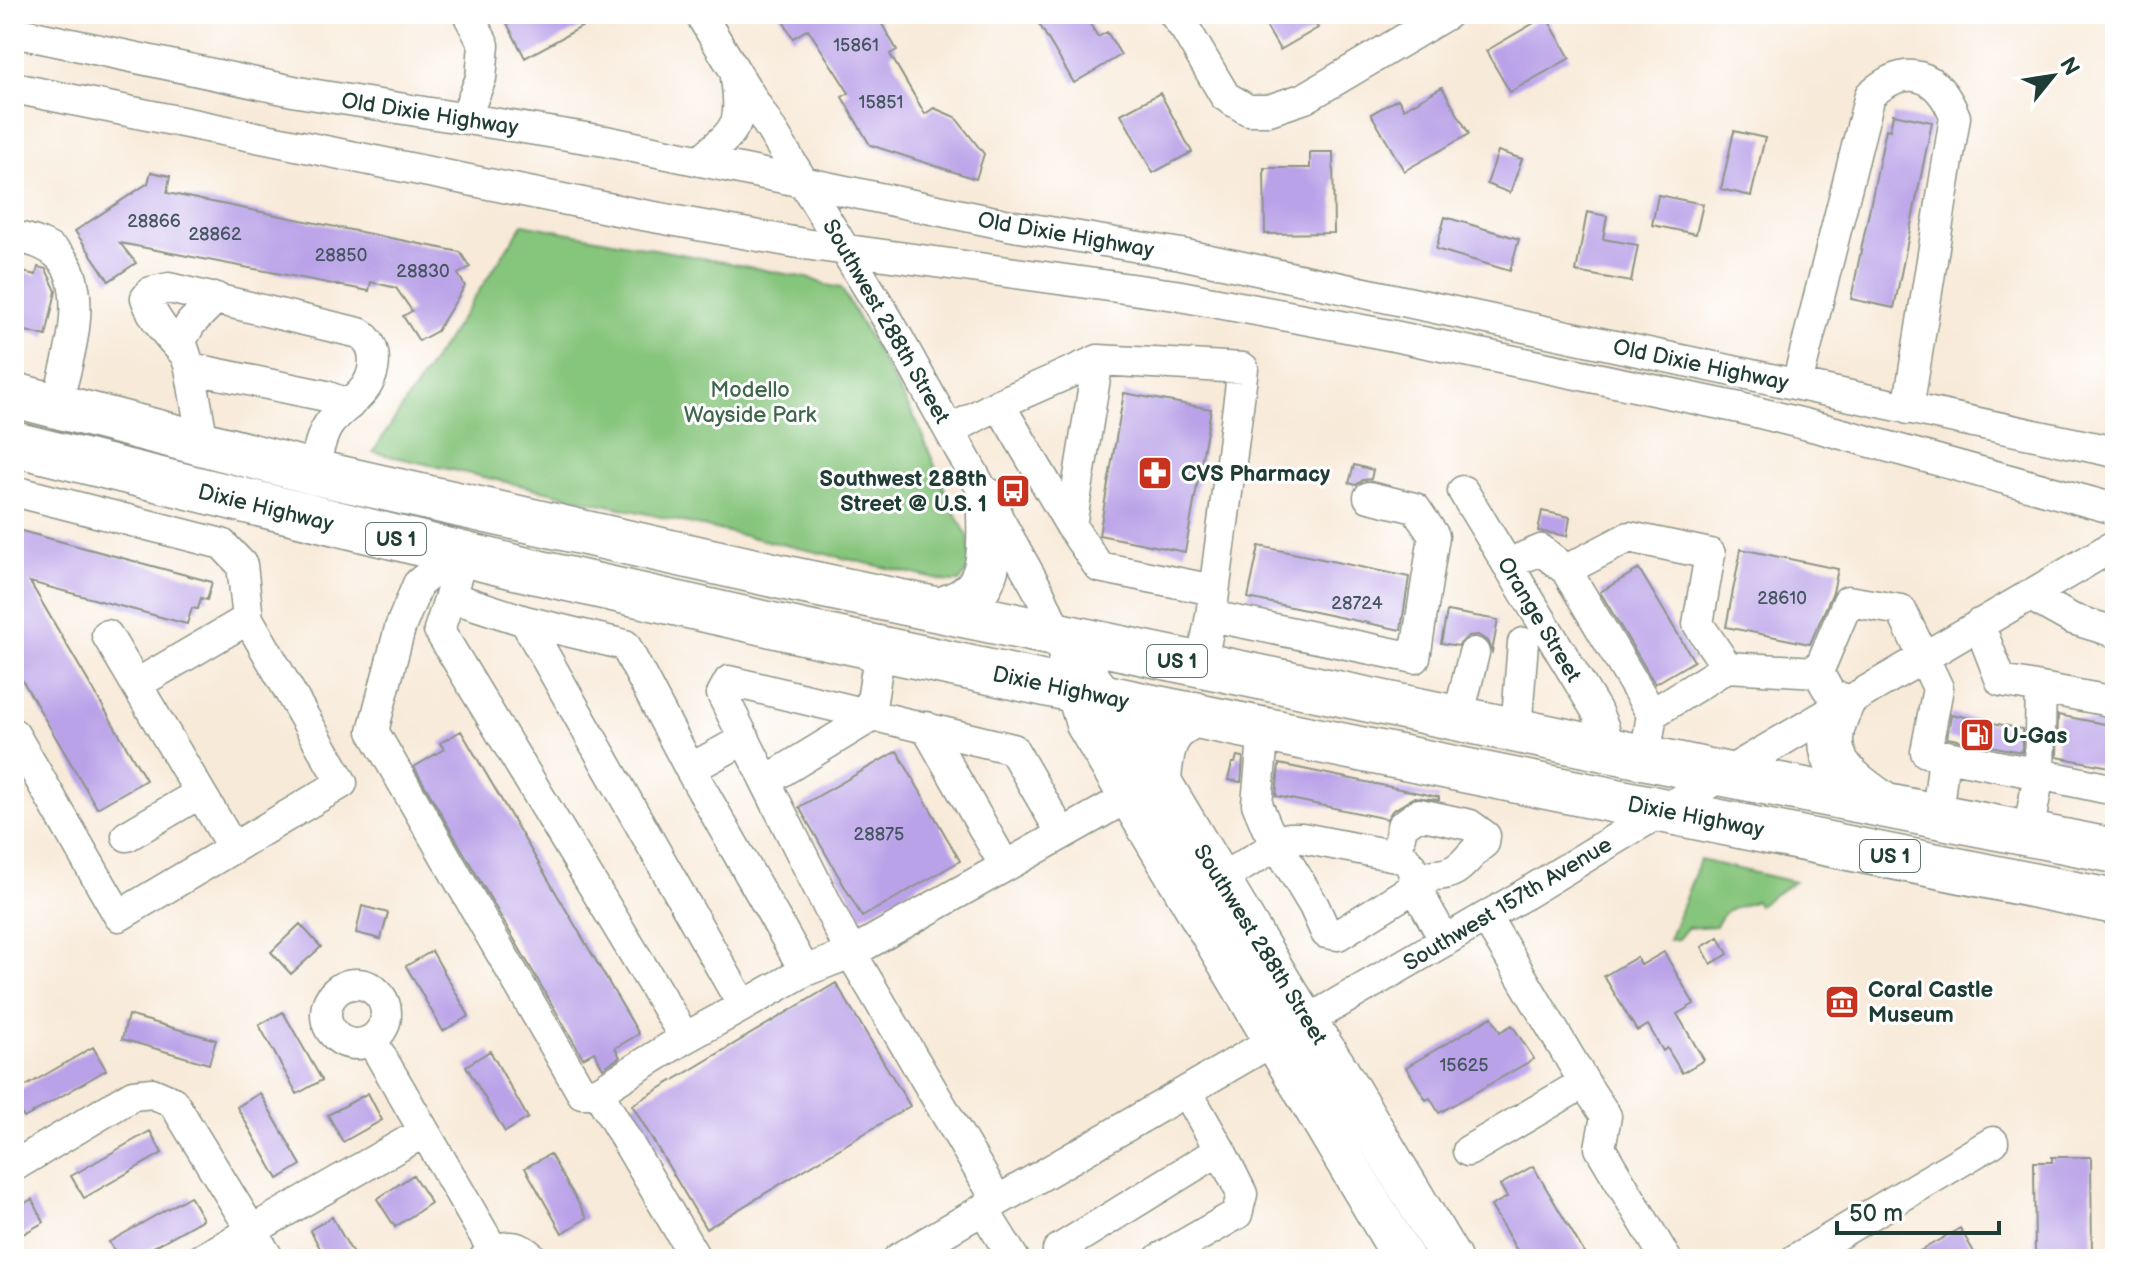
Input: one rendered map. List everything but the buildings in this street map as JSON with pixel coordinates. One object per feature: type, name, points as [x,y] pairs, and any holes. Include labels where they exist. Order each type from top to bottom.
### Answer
[{"type":"highway","name":"Dixie Highway","points":[[14,395],[313,472],[717,563],[1724,774],[2115,851]]},
{"type":"highway","points":[[14,420],[153,451],[246,455]]},
{"type":"highway","name":"Dixie Highway","points":[[14,444],[459,553],[880,649],[2115,902]]},
{"type":"highway","points":[[940,610],[969,597],[983,579],[987,566],[989,501]]},
{"type":"highway","points":[[459,553],[474,538],[490,536],[630,572],[717,563]]},
{"type":"highway","points":[[1833,695],[1830,749],[1837,766],[1849,780],[1886,807]]},
{"type":"highway","points":[[1145,787],[1166,739],[1182,721],[1195,714]]},
{"type":"main road","name":"Southwest 288th Street","points":[[1059,637],[1291,1030],[1451,1259]]},
{"type":"main road","name":"Southwest 288th Street","points":[[1145,787],[1220,879],[1404,1259]]},
{"type":"street","points":[[465,118],[481,78],[484,45],[468,14]]},
{"type":"street","name":"Southwest 288th Street","points":[[700,14],[807,184],[951,430],[1039,592],[1059,637]]},
{"type":"street","points":[[1174,14],[1225,96],[1248,110],[1269,110],[1305,98],[1447,14]]},
{"type":"street","name":"Old Dixie Highway","points":[[14,32],[298,92],[605,141],[1014,226],[1181,254],[2115,452]]},
{"type":"street","points":[[700,161],[735,127],[740,110],[734,68]]},
{"type":"street","points":[[1797,384],[1870,95],[1881,85],[1917,75],[1933,82],[1947,95],[1955,117],[1908,409]]},
{"type":"street","points":[[14,88],[632,213],[846,250],[1175,295],[1466,350],[1811,425],[2115,509]]},
{"type":"street","points":[[14,236],[45,245],[58,254],[74,279],[76,297],[70,355],[56,406]]},
{"type":"street","points":[[313,472],[324,433],[363,392],[375,357],[368,338],[359,333],[169,288],[151,292],[146,298],[162,330],[188,361],[326,396],[340,414]]},
{"type":"street","points":[[203,443],[182,344],[197,315],[216,298]]},
{"type":"street","points":[[951,430],[999,404],[1098,360],[1243,368],[1201,666]]},
{"type":"street","points":[[1071,526],[1098,360]]},
{"type":"street","points":[[999,404],[1071,526],[1099,567],[1212,603],[1415,658],[1434,536],[1415,508],[1369,497]]},
{"type":"street","points":[[14,491],[222,544],[242,565],[248,619],[342,783],[119,916],[14,734]]},
{"type":"street","name":"Orange Street","points":[[1434,536],[1469,502],[1596,710],[1628,754]]},
{"type":"street","points":[[1566,570],[1629,537],[1710,554],[1698,624],[1727,667],[1833,695],[1848,601],[1901,610],[1938,688],[1926,752],[2105,788]]},
{"type":"street","name":"Southwest 157th Avenue","points":[[898,1259],[1486,917],[1724,774],[1833,695],[1923,657],[2115,545]]},
{"type":"street","points":[[1507,564],[1541,550],[1566,570],[1652,714]]},
{"type":"street","points":[[459,553],[451,597],[439,630],[685,1038]]},
{"type":"street","points":[[459,553],[418,584],[400,628],[373,731],[582,1093],[598,1092],[685,1038],[805,971],[851,953],[1145,787]]},
{"type":"street","points":[[637,595],[625,645],[690,769],[805,971]]},
{"type":"street","points":[[2029,595],[2072,619],[2115,632]]},
{"type":"street","points":[[451,597],[525,621],[625,645]]},
{"type":"street","points":[[137,684],[248,619]]},
{"type":"street","points":[[525,621],[743,1006]]},
{"type":"street","points":[[1979,624],[2001,681],[2115,702]]},
{"type":"street","points":[[107,635],[233,848]]},
{"type":"street","points":[[1516,730],[1523,643]]},
{"type":"street","points":[[872,715],[880,649]]},
{"type":"street","points":[[1458,718],[1474,653]]},
{"type":"street","points":[[1391,704],[1401,655]]},
{"type":"street","points":[[1628,754],[1652,714],[1727,667]]},
{"type":"street","points":[[1014,1259],[990,1204],[851,953],[722,694],[729,681],[1013,749],[1062,834]]},
{"type":"street","points":[[2028,834],[2039,774],[2041,688]]},
{"type":"street","points":[[766,781],[872,715]]},
{"type":"street","points":[[926,727],[1005,866]]},
{"type":"street","points":[[1264,728],[1257,804],[1329,935],[1344,932],[1426,880],[1437,865],[1460,851],[1475,849],[1485,840],[1485,836],[1478,829],[1419,814],[1402,826],[1396,856]]},
{"type":"street","points":[[690,769],[745,739]]},
{"type":"street","points":[[1937,816],[1944,756]]},
{"type":"street","points":[[127,836],[200,793]]},
{"type":"street","points":[[1220,879],[1277,844],[1289,838],[1302,838],[1396,856],[1406,860],[1426,880]]},
{"type":"street","points":[[1426,880],[1423,901],[1445,941]]},
{"type":"street","points":[[1486,917],[1606,1116],[1600,1148],[1666,1259]]},
{"type":"street","points":[[372,1041],[488,1255],[504,1246],[517,1247],[533,1259]]},
{"type":"street","points":[[1468,1151],[1575,1088],[1587,1087]]},
{"type":"street","points":[[598,1092],[696,1259]]},
{"type":"street","points":[[1159,1259],[1237,1214],[1242,1194],[1187,1092]]},
{"type":"street","points":[[14,1166],[133,1095],[152,1093],[173,1102],[269,1259]]},
{"type":"street","points":[[202,1259],[424,1132]]},
{"type":"street","points":[[1794,1258],[1993,1142]]},
{"type":"street","points":[[1063,1259],[1058,1250],[1220,1150]]},
{"type":"green space","name":"Modello Wayside Park","points":[[523,224],[812,279],[841,288],[917,422],[952,508],[969,538],[970,568],[959,582],[373,452]]},
{"type":"green space","points":[[1700,860],[1794,882],[1758,905],[1755,901],[1729,910],[1716,926],[1687,928],[1678,939],[1669,940]]},
{"type":"place","name":"CVS Pharmacy","points":[[1155,473]]},
{"type":"place","name":"Southwest 288th Street @ U.S. 1","points":[[1013,491]]},
{"type":"place","name":"U-Gas","points":[[1977,735]]},
{"type":"place","name":"Coral Castle Museum","points":[[1842,1002]]}]
